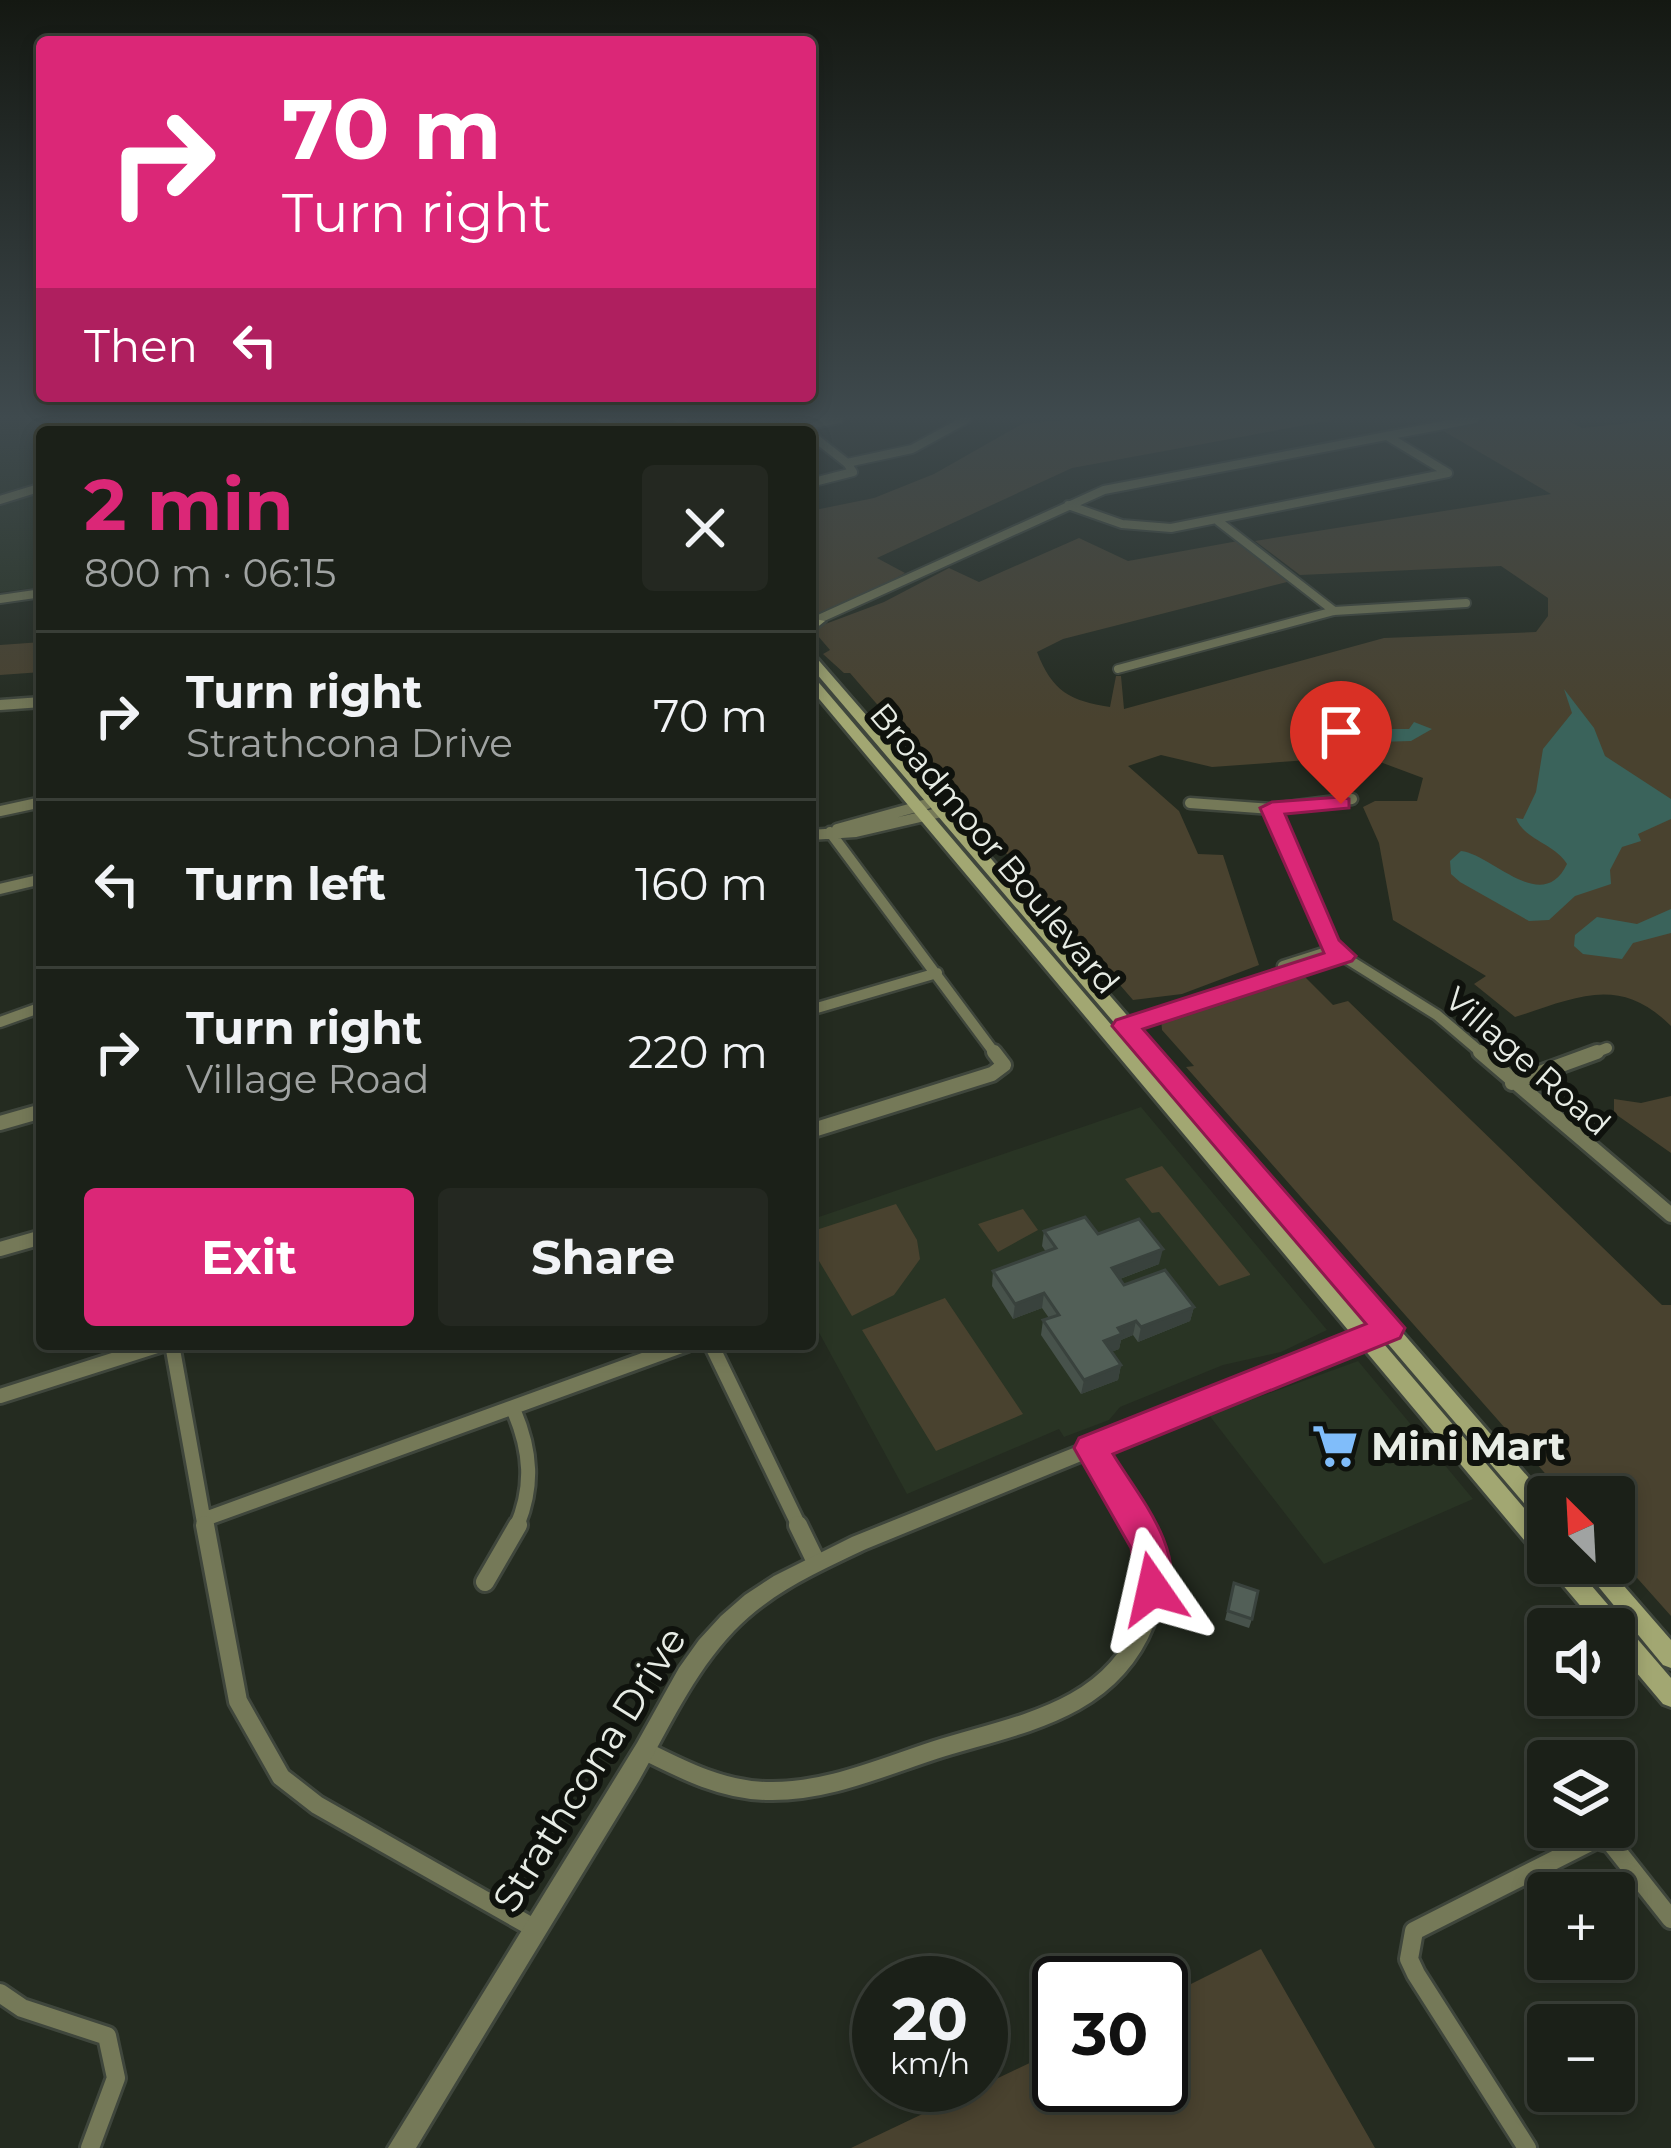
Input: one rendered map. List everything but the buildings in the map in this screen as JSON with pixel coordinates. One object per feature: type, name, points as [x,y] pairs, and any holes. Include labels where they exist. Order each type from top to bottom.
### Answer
[{"type":"main road","name":"Broadmoor Boulevard","points":[[816,665],[938,807],[1365,1337],[1527,1527]]},
{"type":"main road","name":"Broadmoor Boulevard","points":[[816,687],[920,812],[1389,1328],[1527,1490]]},
{"type":"main road","points":[[1576,1584],[1596,1608]]},
{"type":"main road","points":[[1608,1584],[1671,1657]]},
{"type":"main road","points":[[1635,1654],[1671,1696]]},
{"type":"street","points":[[816,621],[1037,519]]},
{"type":"street","points":[[1110,519],[1130,526],[1171,528],[1226,519]]},
{"type":"street","points":[[1218,521],[1334,610]]},
{"type":"street","points":[[0,599],[36,594]]},
{"type":"street","points":[[1118,669],[1334,610],[1466,603]]},
{"type":"street","points":[[0,705],[36,702]]},
{"type":"street","points":[[1190,803],[1272,808],[1352,799]]},
{"type":"street","points":[[0,811],[36,803]]},
{"type":"street","points":[[816,835],[938,807]]},
{"type":"street","points":[[1113,1026],[1338,953],[1272,808]]},
{"type":"street","points":[[816,1129],[992,1074],[1004,1065],[830,832]]},
{"type":"street","points":[[0,889],[36,880]]},
{"type":"street","name":"Village Road","points":[[1338,953],[1437,1015],[1671,1215]]},
{"type":"street","points":[[816,1008],[937,973]]},
{"type":"street","points":[[0,1022],[36,1008]]},
{"type":"street","points":[[1512,1083],[1607,1048]]},
{"type":"street","points":[[0,1123],[36,1113]]},
{"type":"street","points":[[0,1249],[36,1239]]},
{"type":"street","name":"Strathcona Drive","points":[[401,2148],[645,1751],[679,1685],[728,1618],[817,1562],[1389,1328]]},
{"type":"street","points":[[0,1396],[148,1350]]},
{"type":"street","points":[[168,1350],[238,1701],[281,1777],[317,1805],[532,1928]]},
{"type":"street","points":[[205,1519],[514,1411],[672,1350]]},
{"type":"street","points":[[714,1350],[817,1562]]},
{"type":"street","points":[[485,1582],[517,1535],[531,1498],[527,1435],[514,1411]]},
{"type":"street","points":[[645,1751],[730,1791],[785,1795],[1074,1705],[1128,1657],[1153,1589],[1148,1545],[1091,1448]]},
{"type":"street","points":[[1527,2148],[1416,1974],[1409,1959],[1414,1931],[1597,1838],[1611,1843],[1671,1919]]},
{"type":"street","points":[[0,1993],[22,2008],[107,2036],[116,2078],[90,2148]]},
{"type":"shaded area","points":[[0,519],[36,519],[36,588],[0,592]]},
{"type":"shaded area","points":[[816,519],[961,519],[877,558],[905,573],[847,606],[816,614]]},
{"type":"shaded area","points":[[1392,519],[1671,519],[1671,1026],[1652,1010],[1615,995],[1577,998],[1515,1017],[1474,984],[1486,976],[1393,920],[1379,843],[1363,807],[1375,801],[1417,801],[1423,778],[1364,756],[1212,767],[1161,755],[1128,766],[1179,811],[1198,854],[1223,855],[1259,965],[1182,994],[1133,1000],[850,673],[823,654],[830,650],[816,634],[816,628],[884,602],[949,568],[979,582],[1079,538],[1128,561],[1238,541],[1291,581],[1063,639],[1037,652],[1056,685],[1096,705],[1110,707],[1116,676],[1121,676],[1124,709],[1384,638],[1536,632],[1548,616],[1548,598],[1501,566],[1300,575],[1255,541]]},
{"type":"shaded area","points":[[36,642],[36,672],[0,675],[0,645]]},
{"type":"shaded area","points":[[1300,972],[1333,1005],[1348,1001],[1662,1305],[1671,1305],[1671,1616],[1635,1576],[1635,1476],[1547,1476],[1186,1067],[1194,1066],[1162,1030],[1161,1018]]},
{"type":"shaded area","points":[[1671,1096],[1671,1153],[1614,1113],[1614,1099],[1641,1103]]},
{"type":"shaded area","points":[[1141,1107],[1327,1330],[1281,1352],[1223,1365],[1120,1407],[1109,1420],[1064,1437],[1059,1429],[907,1494],[816,1327],[816,1218]]},
{"type":"shaded area","points":[[1162,1166],[1250,1275],[1219,1286],[1159,1212],[1152,1213],[1125,1179]]},
{"type":"shaded area","points":[[896,1204],[917,1240],[920,1259],[894,1295],[852,1316],[816,1256],[816,1230]]},
{"type":"shaded area","points":[[1023,1209],[1038,1230],[998,1252],[978,1224]]},
{"type":"shaded area","points":[[945,1298],[1023,1414],[936,1451],[862,1330]]},
{"type":"shaded area","points":[[1358,1361],[1473,1499],[1324,1564],[1209,1415]]},
{"type":"shaded area","points":[[1261,1949],[1375,2148],[851,2148],[927,2112],[1008,2112],[1008,2073],[1032,2062],[1032,2112],[1188,2112],[1188,1986]]},
{"type":"water","points":[[1564,689],[1594,728],[1605,756],[1671,799],[1671,819],[1638,834],[1641,841],[1622,847],[1610,870],[1611,884],[1575,896],[1549,920],[1529,921],[1460,882],[1451,874],[1450,861],[1461,851],[1531,884],[1557,878],[1567,864],[1525,831],[1516,818],[1523,819],[1536,792],[1543,749],[1572,713]]},
{"type":"water","points":[[1344,716],[1355,718],[1364,729],[1409,729],[1414,722],[1432,729],[1411,741],[1345,743],[1337,736]]},
{"type":"water","points":[[1671,909],[1671,933],[1633,943],[1622,959],[1583,954],[1574,946],[1575,935],[1597,917],[1637,924]]},
{"type":"place","name":"Mini Mart","points":[[1335,1446]]},
{"type":"route","points":[[1153,1589],[1148,1545],[1091,1448],[1389,1328],[1125,1026],[1343,956],[1329,945],[1272,808],[1341,804]]}]
